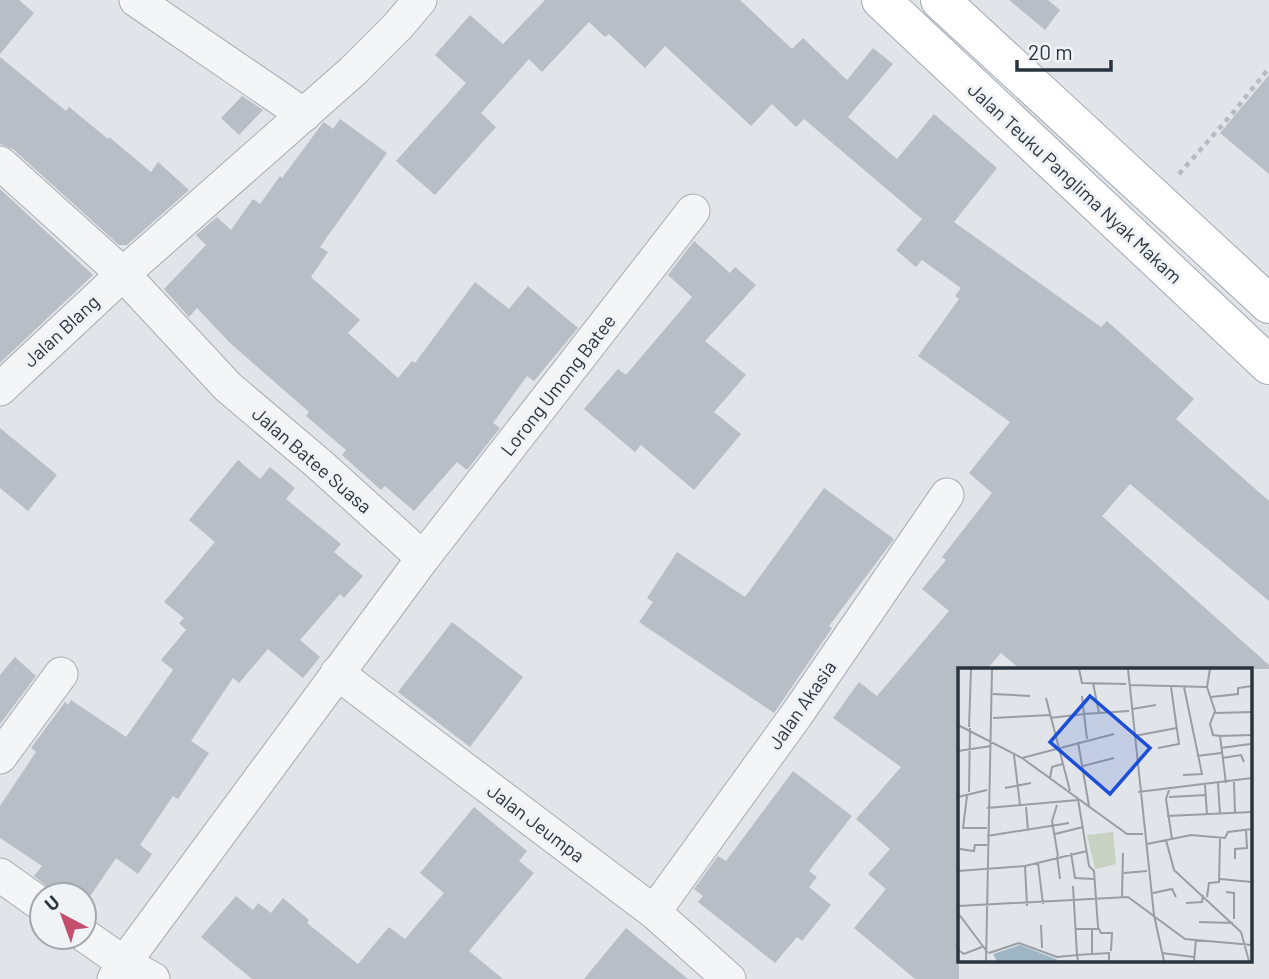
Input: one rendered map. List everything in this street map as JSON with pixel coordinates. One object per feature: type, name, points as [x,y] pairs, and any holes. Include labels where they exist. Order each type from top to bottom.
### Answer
[{"type":"main road","name":"Jalan Teuku Panglima Nyak Makam","points":[[881,0],[1269,365]]},
{"type":"main road","points":[[955,5],[1269,304]]},
{"type":"street","points":[[136,0],[304,115]]},
{"type":"street","points":[[123,274],[353,71],[398,26],[419,0]]},
{"type":"street","name":"Jalan Batee Suasa","points":[[0,163],[123,274],[228,387],[319,464],[423,558]]},
{"type":"street","name":"Lorong Umong Batee","points":[[423,558],[693,211]]},
{"type":"street","name":"Jalan Blang","points":[[0,389],[123,274]]},
{"type":"street","name":"Jalan Akasia","points":[[654,912],[797,714],[947,495]]},
{"type":"street","points":[[119,971],[423,558]]},
{"type":"street","name":"Jalan Jeumpa","points":[[337,673],[654,912],[729,979]]},
{"type":"street","points":[[0,757],[61,674]]},
{"type":"street","points":[[0,875],[28,895]]},
{"type":"street","points":[[98,949],[119,971],[153,979]]},
{"type":"path","points":[[1156,199],[1233,114],[1269,68]]},
{"type":"building","points":[[0,0],[19,0],[34,13],[0,54]]},
{"type":"building","points":[[545,0],[740,0],[792,49],[803,38],[847,80],[873,48],[893,64],[848,117],[897,159],[934,114],[997,168],[954,222],[1101,327],[1107,321],[1194,399],[1176,419],[1269,501],[1269,601],[1130,484],[1102,516],[1269,665],[1269,669],[1019,668],[1001,653],[988,668],[958,668],[959,979],[915,979],[854,928],[886,889],[868,874],[890,849],[856,819],[901,767],[833,718],[859,682],[877,696],[949,611],[922,589],[946,560],[942,557],[992,493],[969,473],[1010,422],[918,356],[959,299],[955,296],[961,288],[922,260],[916,267],[896,250],[922,219],[804,119],[796,127],[772,104],[751,126],[665,46],[645,68],[609,34],[605,37],[589,22],[542,72],[529,59],[481,113],[496,127],[435,195],[396,161],[466,83],[435,55],[470,15],[503,44]]},
{"type":"building","points":[[1009,0],[1048,0],[1060,10],[1045,30]]},
{"type":"building","points":[[0,57],[66,111],[69,107],[151,172],[158,162],[189,190],[127,245],[119,245],[13,149],[0,144]]},
{"type":"building","points":[[1269,75],[1269,174],[1220,133]]},
{"type":"building","points":[[242,96],[263,110],[239,135],[221,118]]},
{"type":"building","points":[[340,119],[387,153],[320,247],[328,252],[311,277],[360,320],[348,333],[398,378],[412,361],[415,363],[475,282],[509,309],[528,286],[578,328],[534,381],[527,376],[493,423],[500,428],[467,470],[457,462],[414,511],[385,486],[381,490],[342,455],[346,450],[306,416],[309,412],[229,342],[197,308],[189,317],[164,289],[206,245],[196,235],[217,217],[231,230],[253,199],[260,204],[322,124],[324,122],[333,129]]},
{"type":"building","points":[[0,189],[93,275],[0,363]]},
{"type":"building","points":[[694,241],[730,273],[735,267],[756,285],[705,341],[746,375],[714,412],[741,434],[694,490],[641,445],[635,452],[584,409],[618,369],[626,375],[692,297],[668,275]]},
{"type":"building","points":[[0,428],[57,475],[28,511],[0,488]]},
{"type":"building","points":[[238,460],[260,479],[270,467],[295,488],[286,499],[341,544],[334,552],[363,576],[344,598],[340,594],[300,640],[320,657],[303,678],[268,649],[239,683],[233,678],[191,741],[209,753],[178,799],[173,796],[140,845],[152,854],[138,874],[116,858],[98,885],[98,881],[40,881],[34,876],[42,866],[0,838],[0,806],[36,752],[31,748],[65,702],[68,705],[71,700],[126,737],[173,670],[161,660],[186,630],[179,623],[184,618],[164,602],[215,542],[189,520]]},
{"type":"building","points":[[824,488],[894,539],[829,626],[832,628],[774,713],[639,622],[653,602],[647,598],[677,552],[745,597]]},
{"type":"building","points":[[452,622],[523,677],[470,747],[398,692]]},
{"type":"building","points":[[15,657],[36,676],[0,724],[0,675]]},
{"type":"building","points":[[793,771],[852,816],[809,871],[817,877],[809,887],[831,905],[802,941],[797,937],[775,963],[698,902],[703,896],[694,889],[718,856],[726,861]]},
{"type":"building","points":[[474,807],[527,851],[519,861],[534,873],[469,951],[503,979],[252,979],[201,937],[236,896],[253,910],[258,903],[271,913],[283,898],[309,920],[307,923],[358,964],[389,927],[405,939],[444,893],[420,873]]},
{"type":"building","points":[[626,928],[688,979],[584,979]]}]
